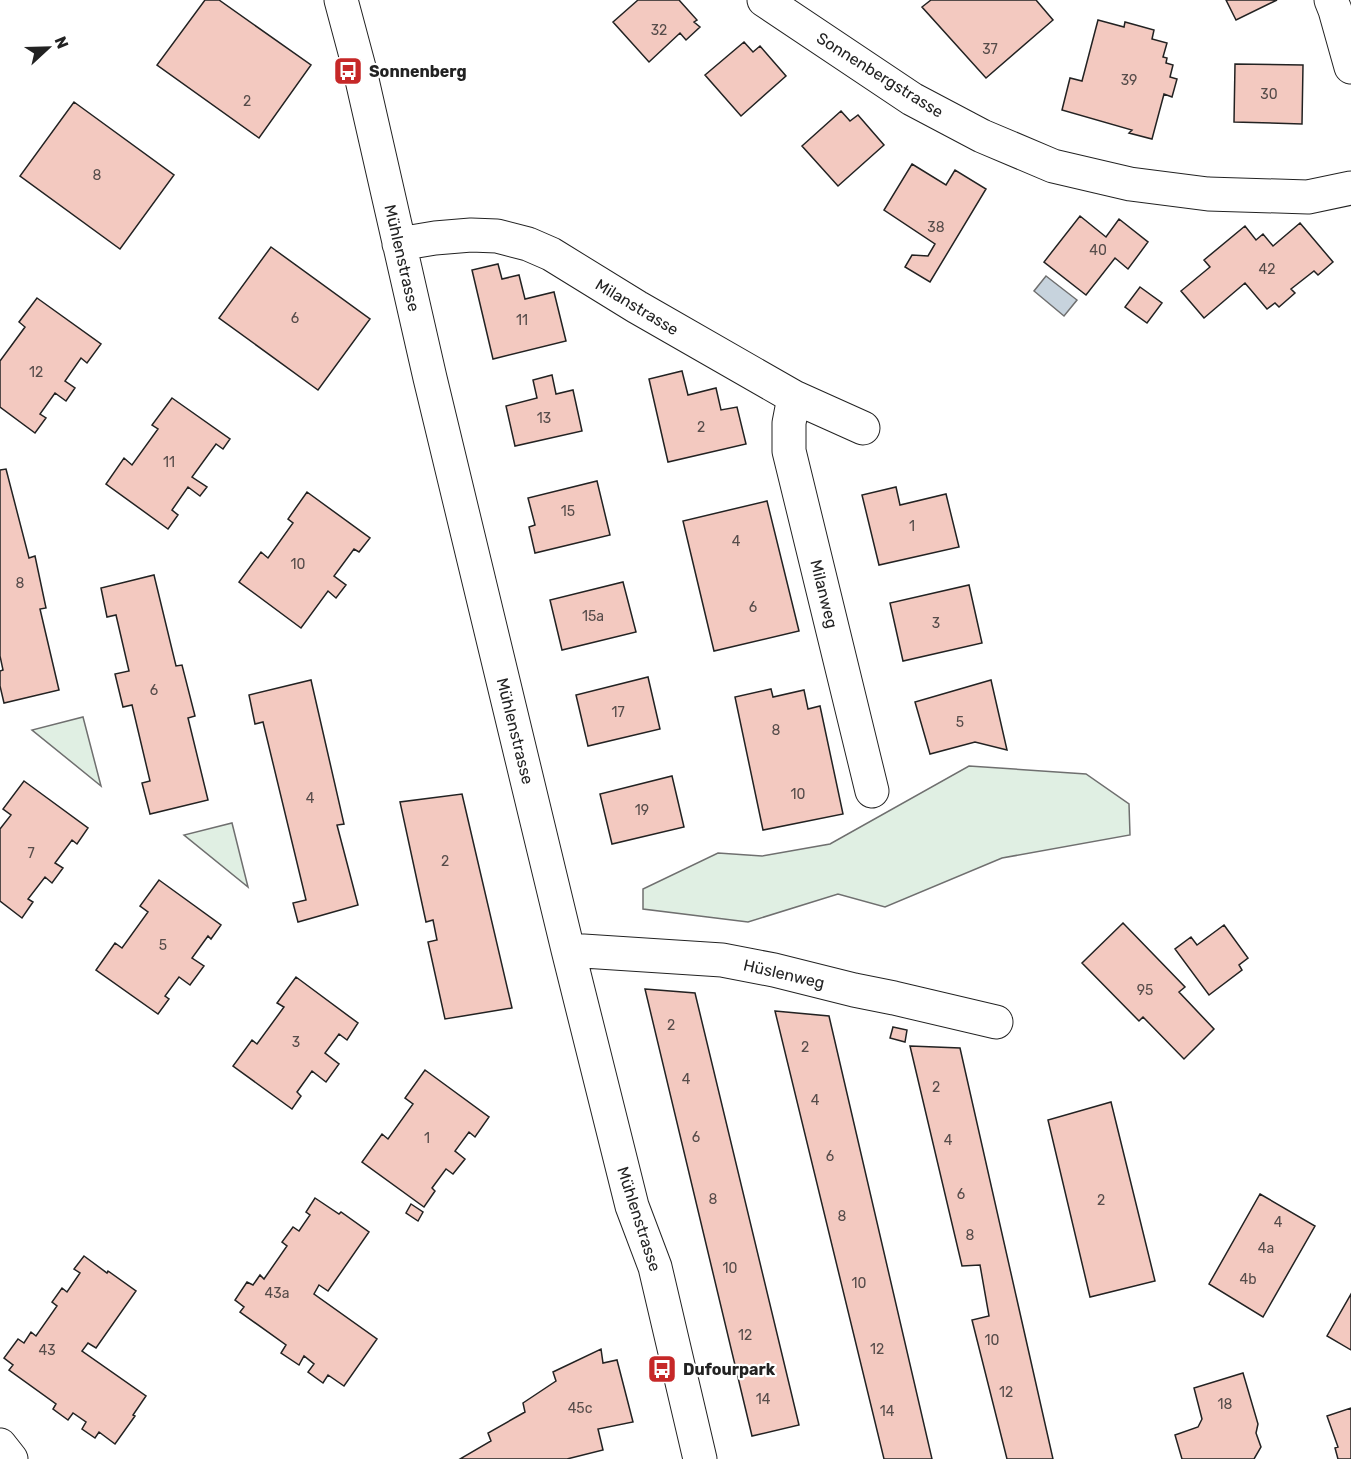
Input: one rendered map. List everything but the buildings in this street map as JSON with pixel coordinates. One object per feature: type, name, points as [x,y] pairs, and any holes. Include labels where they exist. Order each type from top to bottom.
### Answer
[{"type":"street","name":"Mühlenstrasse","points":[[341,0],[360,71],[399,244],[568,950],[632,1206],[656,1267],[700,1459]]},
{"type":"street","name":"Sonnenbergstrasse","points":[[764,0],[912,99],[982,136],[1053,166],[1130,184],[1208,194],[1308,197],[1351,188]]},
{"type":"street","points":[[1331,0],[1351,68]]},
{"type":"street","name":"Milanstrasse","points":[[399,244],[471,235],[496,236],[528,244],[551,254],[636,307],[794,397],[863,428]]},
{"type":"street","name":"Milanweg","points":[[794,397],[789,423],[789,451],[872,791]]},
{"type":"street","name":"Hüslenweg","points":[[568,950],[722,960],[996,1022]]},
{"type":"street","points":[[0,1445],[11,1459]]},
{"type":"green space","points":[[83,717],[101,786],[32,730]]},
{"type":"green space","points":[[969,766],[1086,774],[1129,804],[1130,835],[1002,858],[885,907],[838,894],[748,922],[643,909],[643,889],[718,853],[762,856],[830,844]]},
{"type":"green space","points":[[232,823],[248,887],[184,835]]},
{"type":"shaded area","points":[[1046,276],[1077,300],[1064,316],[1034,291]]},
{"type":"place","name":"Sonnenberg","points":[[348,71]]},
{"type":"place","name":"Dufourpark","points":[[662,1369]]}]
